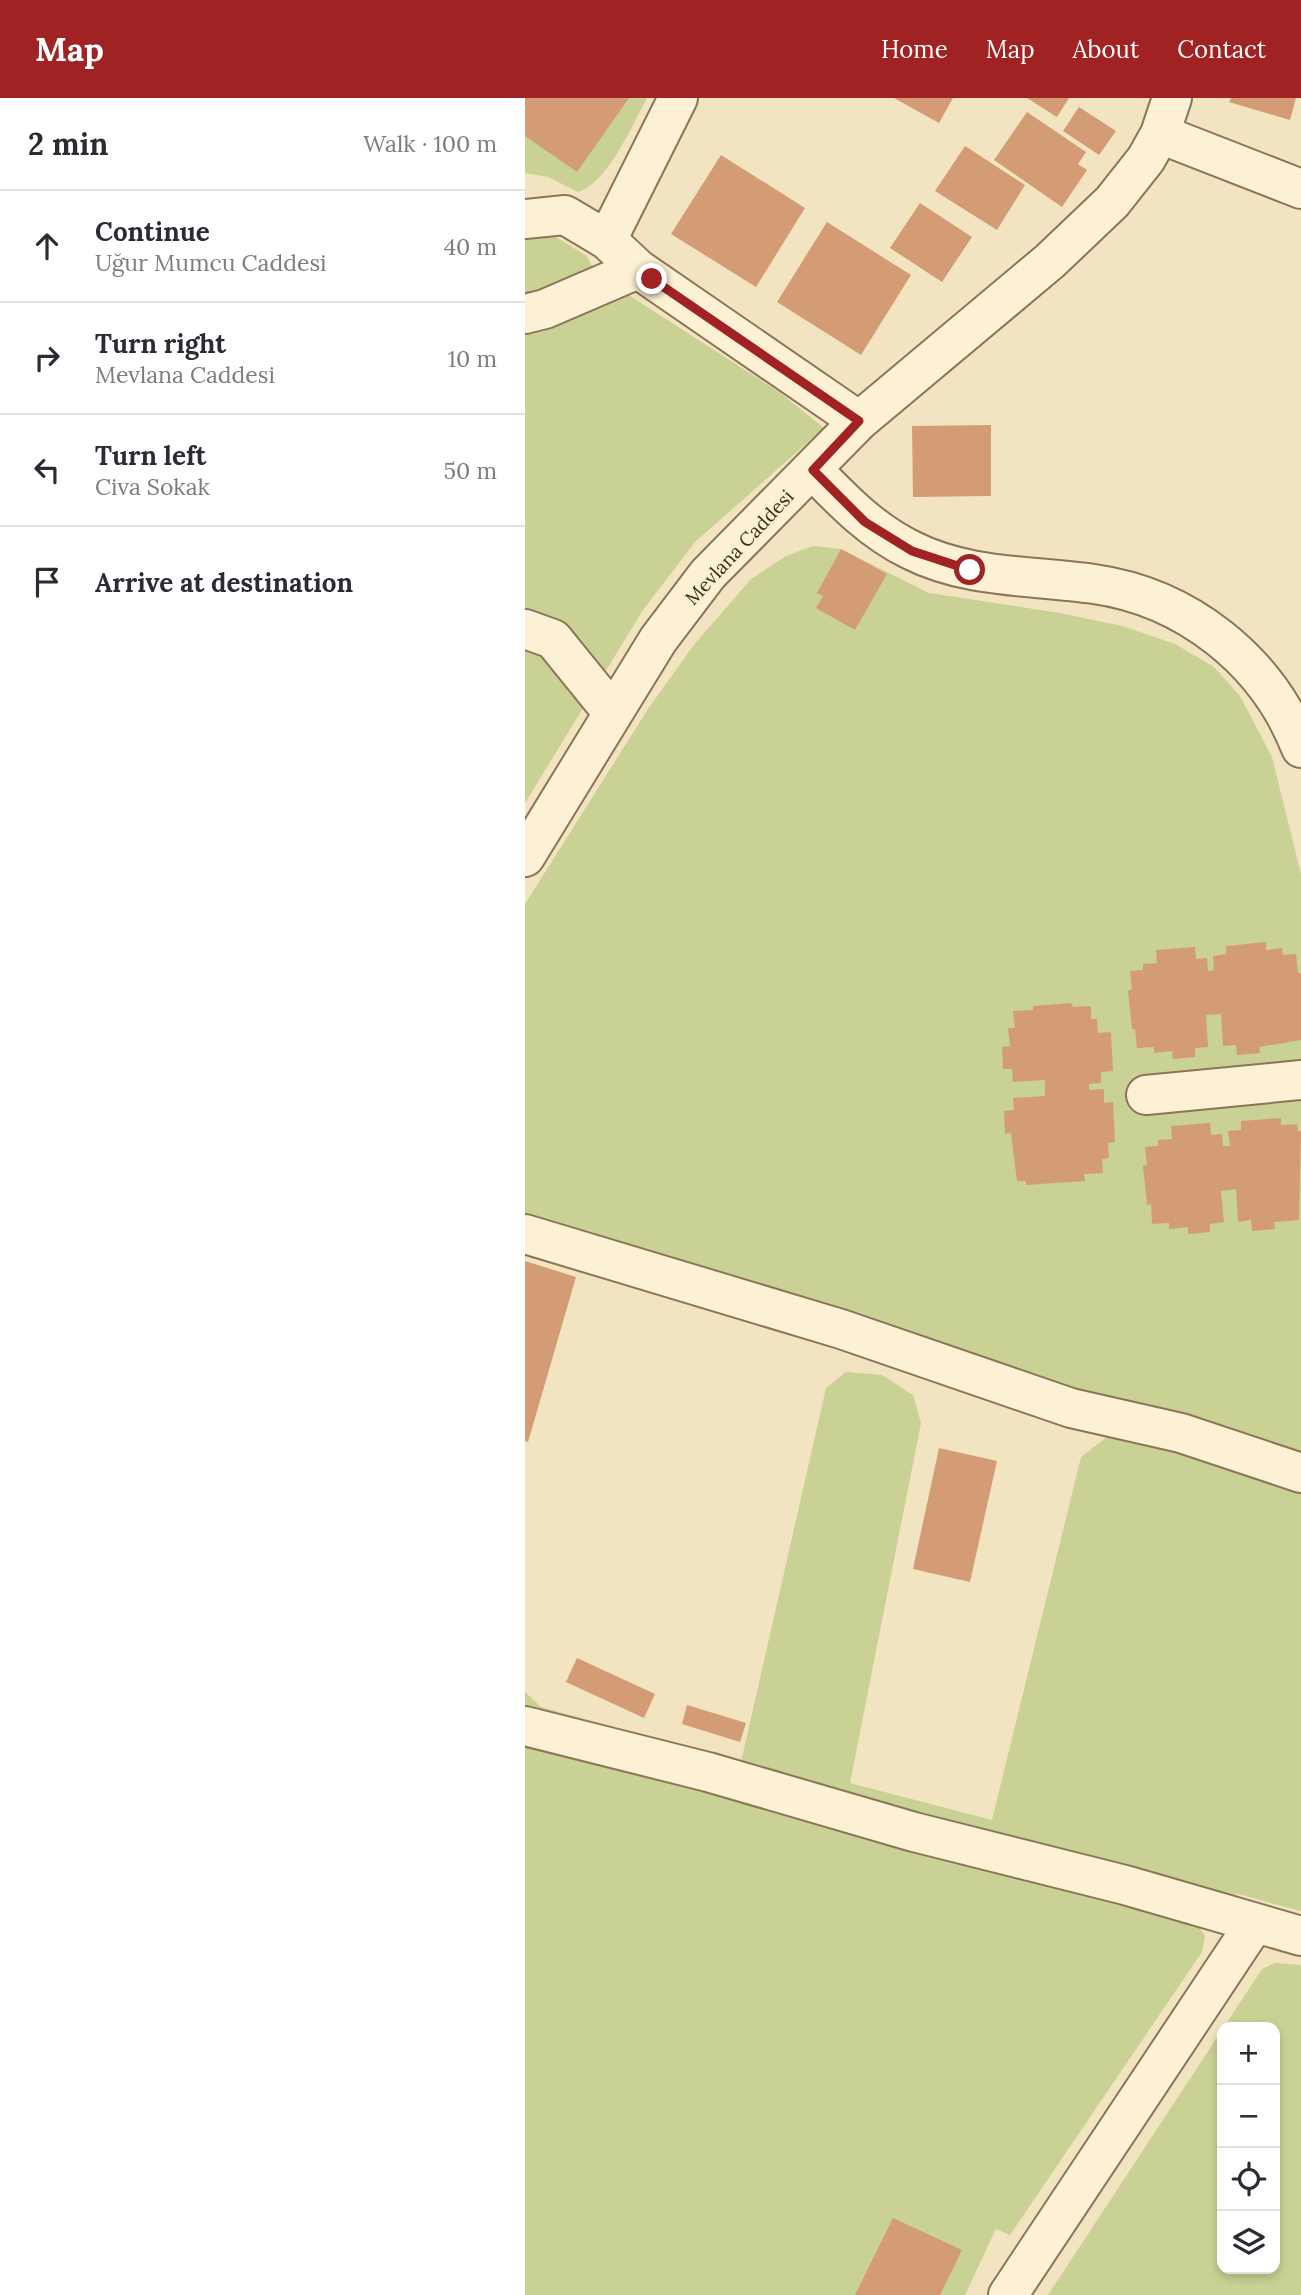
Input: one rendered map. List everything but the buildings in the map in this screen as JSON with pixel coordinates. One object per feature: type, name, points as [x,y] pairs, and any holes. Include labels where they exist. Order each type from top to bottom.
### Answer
[{"type":"street","points":[[607,240],[678,98]]},
{"type":"street","name":"Mevlana Caddesi","points":[[525,857],[613,713],[685,603],[716,566],[859,421],[1050,261],[1103,211],[1134,175],[1160,134],[1173,98]]},
{"type":"street","points":[[1160,134],[1301,189]]},
{"type":"street","points":[[525,219],[565,215],[607,240],[638,269],[859,421]]},
{"type":"street","points":[[525,314],[545,309],[638,269]]},
{"type":"street","points":[[813,470],[865,522],[912,551],[970,570],[1095,584],[1154,600],[1201,624],[1253,666],[1300,740]]},
{"type":"street","points":[[525,629],[553,639],[613,713]]},
{"type":"street","points":[[1146,1095],[1301,1080]]},
{"type":"street","points":[[525,1234],[841,1329],[1071,1408],[1181,1433],[1301,1473]]},
{"type":"street","points":[[525,1726],[708,1772],[914,1832],[1125,1885],[1301,1936]]},
{"type":"street","points":[[1008,2295],[1255,1923]]},
{"type":"green space","points":[[525,98],[647,98],[609,165],[589,186],[578,192],[548,177],[525,173]]},
{"type":"green space","points":[[525,218],[587,256],[596,274],[779,392],[824,428],[695,542],[643,610],[525,803]]},
{"type":"green space","points":[[813,546],[841,549],[929,593],[1060,613],[1122,626],[1175,644],[1214,667],[1240,696],[1272,757],[1301,874],[1301,1911],[1238,1894],[1183,1901],[1205,1936],[1202,1952],[1010,2235],[996,2229],[965,2295],[525,2295],[525,1692],[541,1707],[741,1762],[826,1388],[846,1372],[882,1375],[913,1395],[921,1423],[850,1783],[992,1820],[1081,1457],[1126,1422],[525,1234],[525,904],[648,709],[693,646],[751,579],[786,556]]},
{"type":"green space","points":[[1275,1963],[1301,1965],[1301,2295],[1048,2295],[1217,2038],[1217,2274],[1280,2274],[1280,2022],[1227,2022],[1262,1969]]},
{"type":"route","points":[[652,279],[859,421],[813,470],[865,522],[912,551],[970,570]]}]
